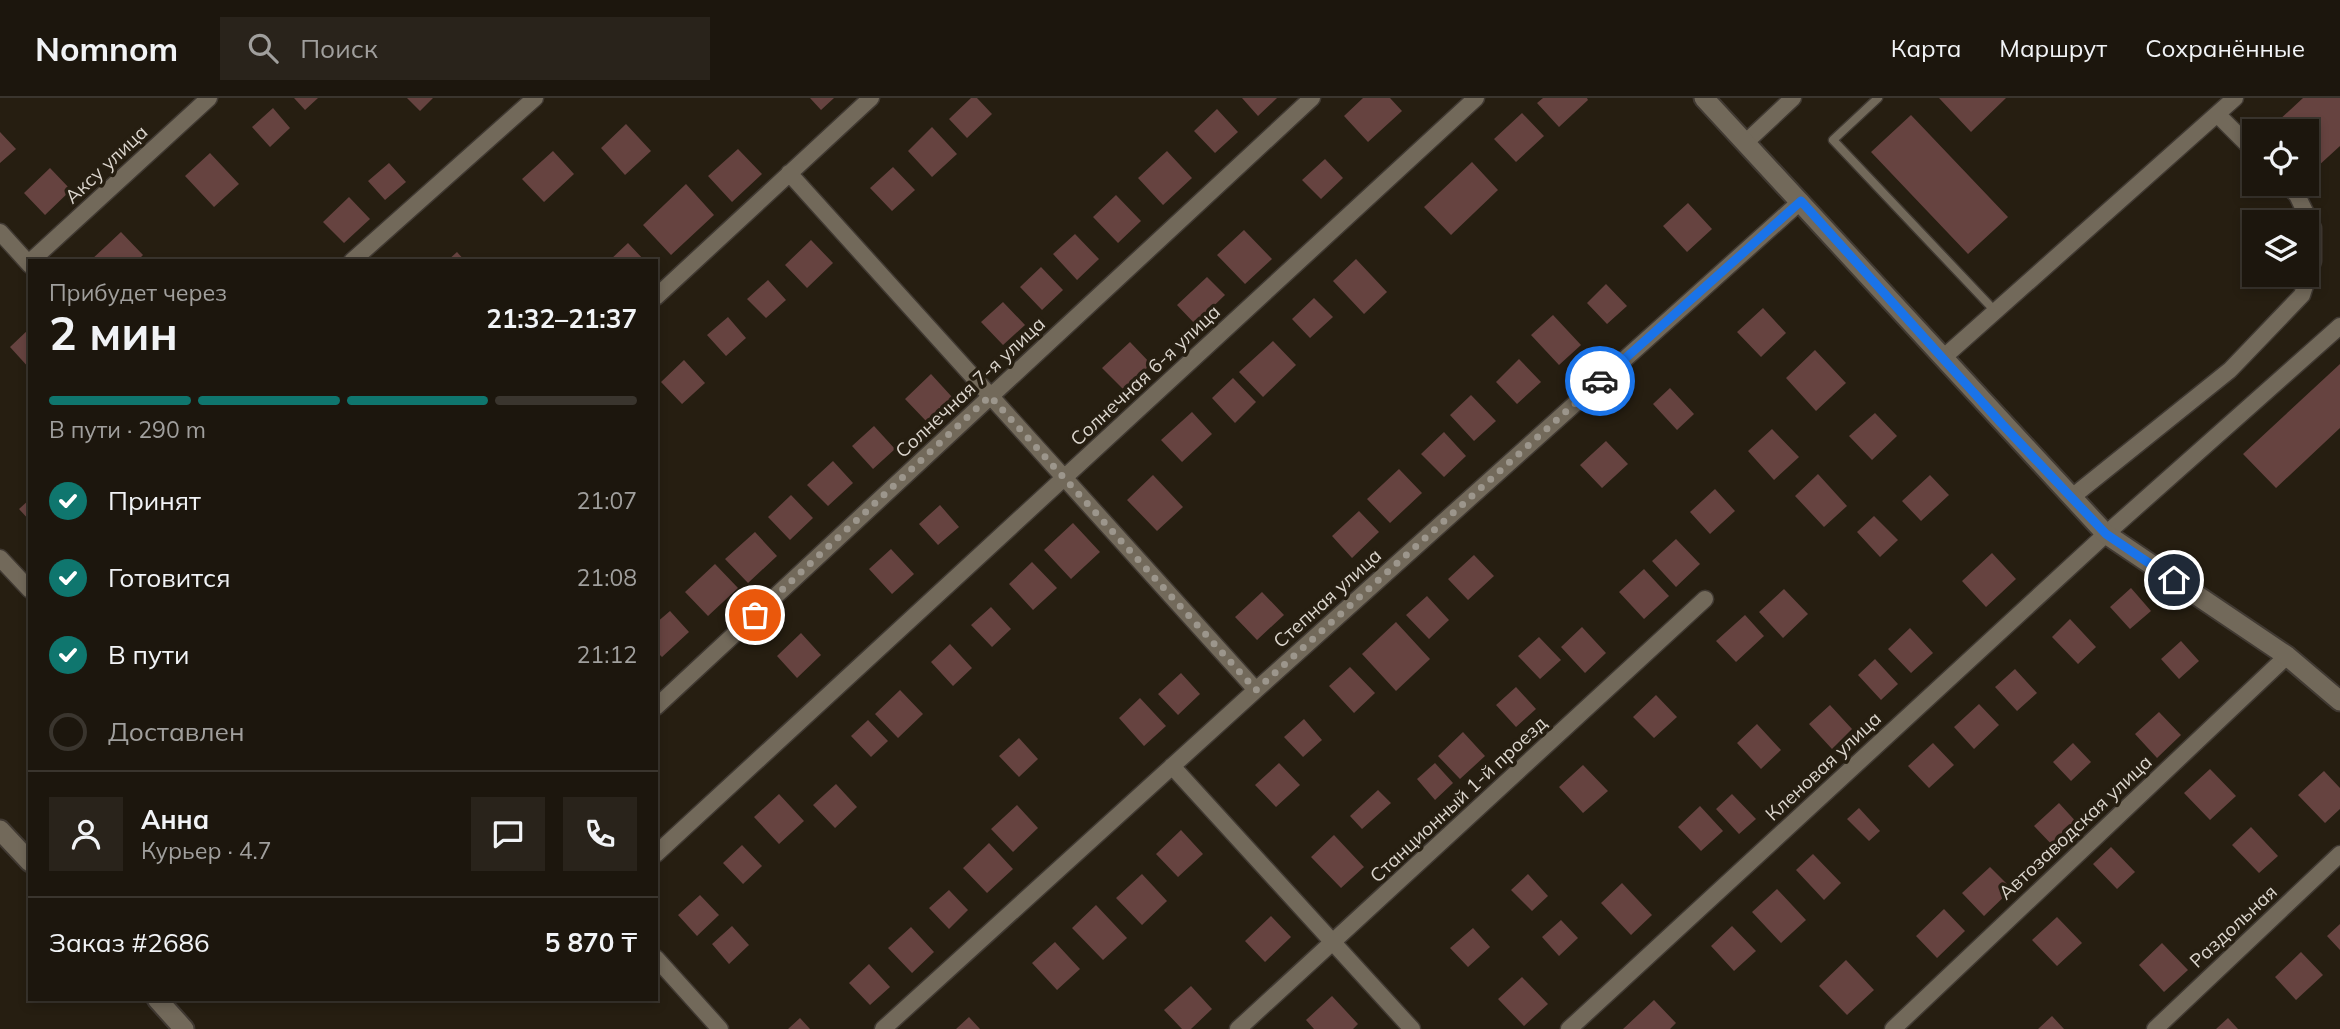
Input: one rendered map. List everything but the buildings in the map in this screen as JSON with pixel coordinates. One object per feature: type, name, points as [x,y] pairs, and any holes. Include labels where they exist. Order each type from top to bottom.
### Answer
[{"type":"street","name":"Аксу улица","points":[[34,259],[209,98]]},
{"type":"street","points":[[354,259],[535,98]]},
{"type":"street","points":[[658,295],[871,98]]},
{"type":"street","name":"Солнечная 7-я улица","points":[[658,705],[1312,98]]},
{"type":"street","name":"Солнечная 6-я улица","points":[[658,853],[1476,98]]},
{"type":"street","points":[[1704,98],[2106,534],[2287,656],[2340,701]]},
{"type":"street","points":[[1745,143],[1793,98]]},
{"type":"street","points":[[1944,357],[2235,98]]},
{"type":"street","points":[[2217,114],[2242,139]]},
{"type":"street","points":[[789,173],[1256,690]]},
{"type":"street","points":[[2072,497],[2230,370],[2302,295],[2313,261],[2313,228],[2297,196]]},
{"type":"street","name":"Степная улица","points":[[883,1029],[1801,201]]},
{"type":"street","points":[[0,232],[28,261]]},
{"type":"street","name":"Кленовая улица","points":[[1569,1029],[2106,534],[2340,326]]},
{"type":"street","points":[[0,558],[28,588]]},
{"type":"street","name":"Станционный 1-й проезд","points":[[1238,1029],[1705,599]]},
{"type":"street","name":"Автозаводская улица","points":[[1893,1029],[2287,656]]},
{"type":"street","points":[[1172,766],[1412,1029]]},
{"type":"street","points":[[0,830],[28,860]]},
{"type":"street","name":"Раздольная","points":[[2155,1029],[2340,854]]},
{"type":"street","points":[[658,960],[720,1029]]},
{"type":"street","points":[[159,1001],[184,1029]]},
{"type":"lane","points":[[1878,98],[1833,139],[1995,311]]},
{"type":"way so far","points":[[755,615],[990,396],[1256,690],[1600,381]]},
{"type":"route","points":[[1600,381],[1801,201],[2002,424],[2106,534],[2174,580]]}]
